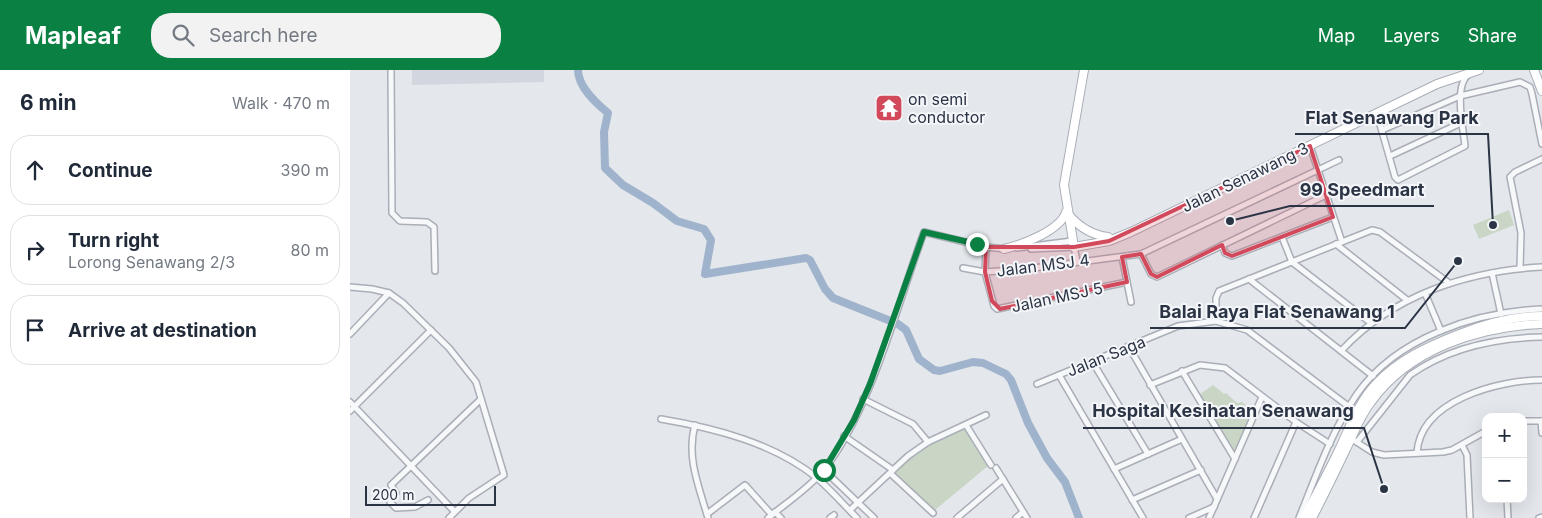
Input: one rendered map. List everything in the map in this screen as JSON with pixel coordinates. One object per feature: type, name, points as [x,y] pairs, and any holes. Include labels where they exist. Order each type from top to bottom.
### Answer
[{"type":"street","points":[[391,70],[392,213],[400,222],[427,222],[434,226],[435,271]]},
{"type":"street","points":[[1077,261],[1066,212],[1064,184],[1084,70]]},
{"type":"street","points":[[1534,70],[1541,79]]},
{"type":"street","points":[[1539,70],[1542,91]]},
{"type":"street","points":[[1377,114],[1395,177],[1398,180],[1464,146],[1460,94],[1462,81],[1476,71]]},
{"type":"street","name":"Jalan Senawang 3","points":[[1073,244],[1109,241],[1121,236],[1441,82],[1476,71]]},
{"type":"street","points":[[1441,82],[1452,83],[1460,94]]},
{"type":"street","points":[[1382,130],[1460,94],[1520,82],[1526,84],[1532,94],[1542,144]]},
{"type":"street","points":[[1390,156],[1462,122]]},
{"type":"street","points":[[1310,146],[1341,239]]},
{"type":"street","points":[[1520,268],[1522,233],[1510,177],[1515,172],[1542,159]]},
{"type":"street","name":"Jalan MSJ 4","points":[[963,268],[985,272],[1026,269],[1141,254],[1338,160]]},
{"type":"street","points":[[1141,254],[1151,274],[1157,277],[1326,195]]},
{"type":"street","points":[[1066,212],[1074,222],[1089,232],[1096,236],[1108,237]]},
{"type":"street","points":[[1004,249],[1033,239],[1062,221],[1066,212]]},
{"type":"street","points":[[1222,245],[1225,253],[1232,256],[1333,217]]},
{"type":"street","points":[[1216,321],[1217,294],[1249,279],[1376,230],[1449,283]]},
{"type":"street","points":[[772,515],[817,478],[824,470],[844,436],[863,399],[924,232],[986,247],[1004,249],[1073,244]]},
{"type":"street","name":"Jalan Senawang 3","points":[[1073,244],[1121,236]]},
{"type":"street","points":[[1282,237],[1292,262],[1371,322]]},
{"type":"street","points":[[1336,244],[1406,300]]},
{"type":"street","points":[[985,272],[986,247]]},
{"type":"street","points":[[1122,257],[1130,302]]},
{"type":"street","points":[[1341,351],[1371,322],[1406,300],[1425,292],[1449,283],[1492,272],[1542,267]]},
{"type":"street","name":"Jalan MSJ 5","points":[[985,272],[994,306],[997,309],[1127,282]]},
{"type":"street","points":[[1492,272],[1501,314]]},
{"type":"street","points":[[1249,279],[1373,376]]},
{"type":"street","points":[[350,288],[372,289],[389,293],[403,303],[449,348],[476,382],[504,475],[454,511],[449,518]]},
{"type":"street","points":[[1425,292],[1442,331]]},
{"type":"street","points":[[350,334],[389,293]]},
{"type":"street","points":[[1299,518],[1330,444],[1373,376],[1402,351],[1442,331],[1469,321],[1501,314],[1542,309]]},
{"type":"street","points":[[1304,518],[1352,410],[1388,372],[1404,360],[1426,348],[1483,326],[1506,319],[1542,316]]},
{"type":"street","name":"Jalan Saga","points":[[1037,384],[1178,326],[1216,321],[1247,330],[1352,410]]},
{"type":"street","points":[[1312,518],[1354,440],[1371,402],[1389,379],[1410,363],[1432,351],[1491,329],[1542,324]]},
{"type":"street","points":[[430,330],[351,407],[454,511]]},
{"type":"street","points":[[1354,440],[1416,370],[1454,351],[1512,338],[1542,337]]},
{"type":"street","points":[[1129,347],[1217,499]]},
{"type":"street","points":[[1092,362],[1148,454]]},
{"type":"street","points":[[1150,385],[1182,371],[1205,364],[1225,368],[1262,398],[1330,444]]},
{"type":"street","points":[[1182,371],[1235,459]]},
{"type":"street","points":[[1058,375],[1143,518]]},
{"type":"street","points":[[1417,453],[1418,442],[1436,413],[1445,407],[1473,393],[1491,387],[1516,382],[1542,380]]},
{"type":"street","points":[[1209,518],[1262,398]]},
{"type":"street","points":[[428,500],[415,507],[396,508],[390,502],[396,493],[391,485],[481,399]]},
{"type":"street","points":[[863,399],[913,424],[928,442]]},
{"type":"street","points":[[850,510],[892,471],[928,442],[986,415]]},
{"type":"street","points":[[661,419],[694,425],[766,449],[793,462],[817,478],[858,518]]},
{"type":"street","points":[[1527,421],[1542,421],[1542,433]]},
{"type":"street","points":[[1254,518],[1296,422]]},
{"type":"street","points":[[694,425],[691,448],[693,465],[708,516],[745,485],[772,515],[780,518]]},
{"type":"street","points":[[966,425],[1027,518]]},
{"type":"street","points":[[1354,440],[1379,454],[1443,452],[1462,445],[1482,433]]},
{"type":"street","points":[[844,436],[892,471],[933,513]]},
{"type":"street","points":[[1114,469],[1182,439]]},
{"type":"street","points":[[1462,445],[1467,455],[1470,518]]},
{"type":"street","points":[[824,470],[874,518]]},
{"type":"street","points":[[1132,500],[1201,470]]},
{"type":"street","points":[[957,518],[1003,479]]},
{"type":"street","points":[[1508,503],[1508,518]]},
{"type":"street","points":[[1188,518],[1214,506]]},
{"type":"street","points":[[1016,518],[1023,512]]},
{"type":"street","points":[[1198,514],[1203,518]]},
{"type":"highlighted area","points":[[1310,146],[1333,217],[1232,256],[1225,253],[1222,245],[1157,277],[1151,274],[1141,254],[1122,257],[1127,282],[1000,309],[992,301],[985,272],[986,247],[1074,247],[1109,241]]},
{"type":"shaded area","points":[[412,70],[544,70],[544,82],[412,85]]},
{"type":"green space","points":[[1509,210],[1514,225],[1479,239],[1473,225]]},
{"type":"green space","points":[[1213,385],[1237,403],[1242,402],[1254,412],[1236,456],[1200,394]]},
{"type":"green space","points":[[965,427],[989,465],[935,510],[894,472],[929,444]]},
{"type":"waterway","points":[[578,70],[584,88],[608,113],[604,132],[605,168],[623,185],[653,203],[677,221],[704,229],[711,240],[705,274],[806,258],[810,260],[825,289],[833,298],[898,324],[906,330],[919,359],[934,370],[940,371],[973,362],[983,363],[1006,374],[1011,380],[1028,423],[1047,458],[1065,482],[1079,518]]},
{"type":"place","name":"on semi conductor","points":[[889,108]]},
{"type":"place","name":"99 Speedmart","points":[[1230,221]]},
{"type":"place","name":"Flat Senawang Park","points":[[1493,225]]},
{"type":"place","name":"Balai Raya Flat Senawang 1","points":[[1458,261]]},
{"type":"place","name":"Hospital Kesihatan Senawang","points":[[1384,489]]},
{"type":"route","points":[[824,470],[854,420],[870,384],[924,232],[977,244]]}]
